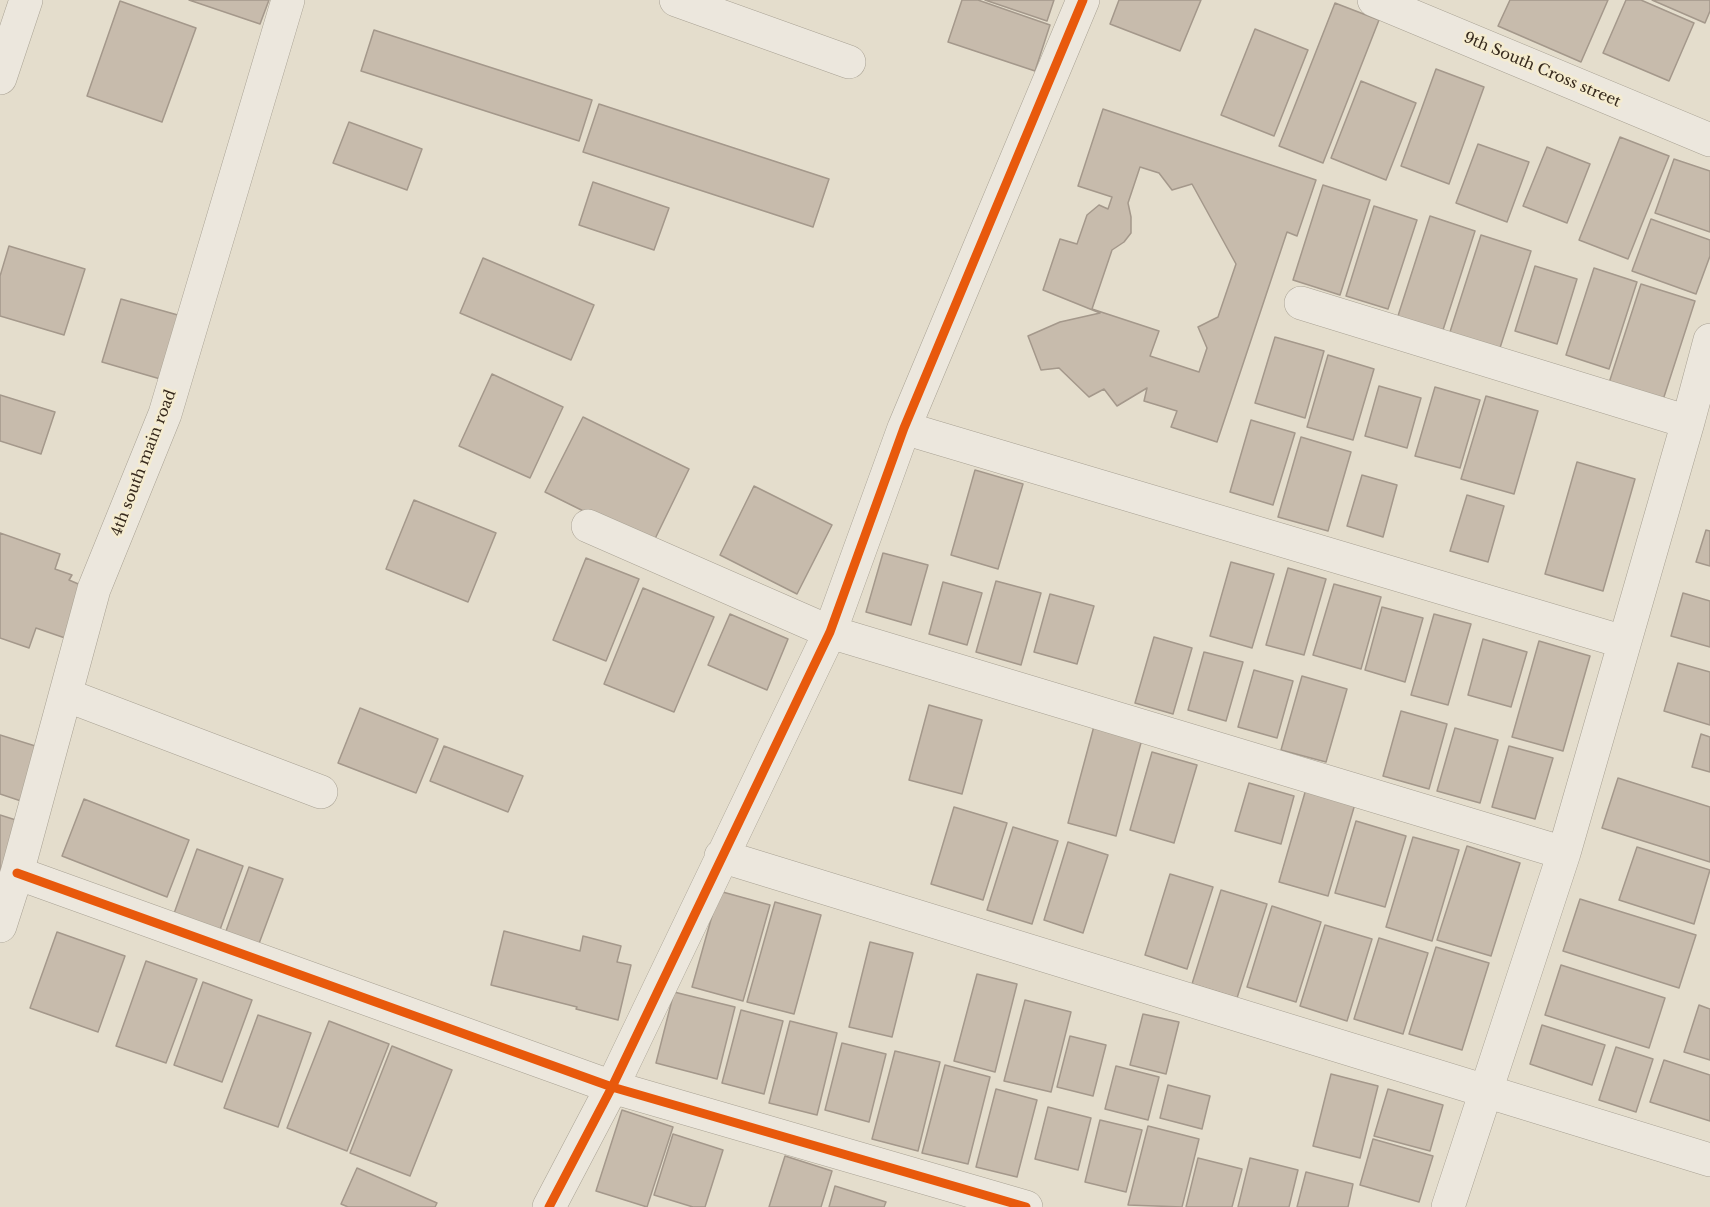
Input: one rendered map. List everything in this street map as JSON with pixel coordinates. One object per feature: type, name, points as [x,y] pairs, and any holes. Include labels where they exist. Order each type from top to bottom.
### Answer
[{"type":"street","points":[[0,78],[26,0]]},
{"type":"street","name":"4th south main road","points":[[0,926],[17,873],[94,589],[165,414],[288,0]]},
{"type":"street","points":[[676,0],[849,62]]},
{"type":"street","points":[[549,1207],[612,1087],[830,632],[904,428],[1083,0]]},
{"type":"street","name":"9th South Cross street","points":[[1374,0],[1710,140]]},
{"type":"street","points":[[1301,303],[1688,422]]},
{"type":"street","points":[[1448,1207],[1564,853],[1710,340]]},
{"type":"street","points":[[904,428],[1624,642]]},
{"type":"street","points":[[588,526],[830,632],[1564,853]]},
{"type":"street","points":[[66,695],[321,792]]},
{"type":"street","points":[[721,856],[1710,1160]]},
{"type":"street","points":[[17,873],[612,1087],[1026,1207]]},
{"type":"building","points":[[189,0],[269,0],[260,24]]},
{"type":"building","points":[[962,0],[978,0],[1050,25],[1035,71],[948,42]]},
{"type":"building","points":[[985,0],[1054,0],[1047,21]]},
{"type":"building","points":[[1119,0],[1201,0],[1180,51],[1110,24]]},
{"type":"building","points":[[1510,0],[1608,0],[1581,62],[1498,26]]},
{"type":"building","points":[[1626,0],[1641,0],[1694,23],[1669,81],[1603,53]]},
{"type":"building","points":[[1652,0],[1710,0],[1710,11],[1705,23]]},
{"type":"building","points":[[120,1],[196,28],[162,122],[87,96]]},
{"type":"building","points":[[1335,3],[1379,20],[1323,163],[1279,146]]},
{"type":"building","points":[[1255,29],[1308,50],[1274,136],[1221,115]]},
{"type":"building","points":[[374,30],[592,100],[579,141],[361,71]]},
{"type":"building","points":[[1436,69],[1484,87],[1449,184],[1401,166]]},
{"type":"building","points":[[1361,81],[1416,103],[1386,180],[1331,158]]},
{"type":"building","points":[[599,104],[829,179],[813,227],[583,152]]},
{"type":"building","points":[[1103,109],[1316,180],[1297,236],[1287,232],[1217,442],[1171,427],[1177,411],[1144,401],[1147,388],[1117,406],[1104,389],[1089,397],[1059,368],[1041,370],[1028,336],[1060,322],[1100,313],[1043,290],[1060,239],[1077,244],[1087,215],[1099,205],[1108,209],[1112,197],[1078,186]],"holes":[[[1140,167],[1159,173],[1172,190],[1192,184],[1236,264],[1218,317],[1198,327],[1207,348],[1199,372],[1150,356],[1159,331],[1092,309],[1112,250],[1124,242],[1131,233],[1128,203]]]},
{"type":"building","points":[[349,122],[422,149],[407,190],[333,163]]},
{"type":"building","points":[[1620,137],[1669,156],[1628,259],[1579,240]]},
{"type":"building","points":[[1478,144],[1529,162],[1507,222],[1456,203]]},
{"type":"building","points":[[1547,147],[1590,164],[1567,223],[1523,206]]},
{"type":"building","points":[[1674,159],[1710,171],[1710,232],[1655,213]]},
{"type":"building","points":[[593,182],[669,208],[654,250],[579,225]]},
{"type":"building","points":[[1323,185],[1370,200],[1340,295],[1293,280]]},
{"type":"building","points":[[1374,206],[1417,220],[1388,309],[1346,296]]},
{"type":"building","points":[[1430,216],[1475,231],[1442,333],[1397,319]]},
{"type":"building","points":[[1651,219],[1710,240],[1710,256],[1696,294],[1632,271]]},
{"type":"building","points":[[1481,235],[1531,251],[1499,351],[1449,335]]},
{"type":"building","points":[[9,246],[85,269],[64,335],[0,316],[0,276]]},
{"type":"building","points":[[483,258],[594,305],[571,360],[460,313]]},
{"type":"building","points":[[1535,266],[1577,279],[1557,344],[1515,331]]},
{"type":"building","points":[[1594,268],[1637,282],[1609,369],[1566,355]]},
{"type":"building","points":[[1641,284],[1695,301],[1662,403],[1608,386]]},
{"type":"building","points":[[121,299],[192,319],[174,383],[102,362]]},
{"type":"building","points":[[1275,337],[1324,351],[1305,418],[1255,403]]},
{"type":"building","points":[[1328,355],[1374,369],[1353,440],[1307,427]]},
{"type":"building","points":[[492,374],[563,407],[530,478],[459,446]]},
{"type":"building","points":[[1379,386],[1421,398],[1407,448],[1365,436]]},
{"type":"building","points":[[1435,387],[1480,400],[1460,468],[1415,456]]},
{"type":"building","points":[[0,395],[55,412],[41,454],[0,441]]},
{"type":"building","points":[[1486,396],[1538,411],[1514,494],[1461,479]]},
{"type":"building","points":[[583,417],[689,469],[652,545],[545,492]]},
{"type":"building","points":[[1251,420],[1295,433],[1273,505],[1230,492]]},
{"type":"building","points":[[1301,437],[1351,452],[1328,531],[1278,517]]},
{"type":"building","points":[[1577,462],[1635,479],[1603,591],[1545,574]]},
{"type":"building","points":[[975,470],[1023,484],[998,569],[951,555]]},
{"type":"building","points":[[1362,475],[1397,485],[1383,537],[1347,526]]},
{"type":"building","points":[[754,486],[832,525],[797,594],[720,555]]},
{"type":"building","points":[[1467,495],[1504,506],[1488,562],[1450,551]]},
{"type":"building","points":[[414,500],[496,533],[468,602],[386,569]]},
{"type":"building","points":[[1706,530],[1710,531],[1710,566],[1696,562]]},
{"type":"building","points":[[0,533],[60,554],[55,569],[72,575],[69,580],[83,586],[65,638],[36,628],[29,648],[0,638]]},
{"type":"building","points":[[883,553],[928,565],[911,625],[866,612]]},
{"type":"building","points":[[586,558],[639,579],[606,661],[553,640]]},
{"type":"building","points":[[1231,562],[1274,574],[1252,648],[1210,636]]},
{"type":"building","points":[[1288,568],[1326,579],[1304,655],[1266,645]]},
{"type":"building","points":[[996,581],[1041,593],[1021,665],[976,652]]},
{"type":"building","points":[[943,582],[982,593],[967,645],[929,634]]},
{"type":"building","points":[[1334,584],[1381,597],[1361,669],[1313,655]]},
{"type":"building","points":[[643,588],[714,617],[674,712],[604,684]]},
{"type":"building","points":[[1683,593],[1710,601],[1710,647],[1671,636]]},
{"type":"building","points":[[1050,594],[1094,606],[1077,664],[1034,652]]},
{"type":"building","points":[[1382,607],[1423,618],[1405,682],[1365,670]]},
{"type":"building","points":[[730,614],[788,639],[767,690],[708,665]]},
{"type":"building","points":[[1434,614],[1471,624],[1448,705],[1411,695]]},
{"type":"building","points":[[1154,637],[1192,648],[1173,714],[1135,703]]},
{"type":"building","points":[[1483,639],[1527,652],[1511,707],[1468,695]]},
{"type":"building","points":[[1539,641],[1590,656],[1563,751],[1512,737]]},
{"type":"building","points":[[1204,652],[1243,662],[1226,721],[1188,710]]},
{"type":"building","points":[[1678,663],[1710,672],[1710,725],[1664,711]]},
{"type":"building","points":[[1254,670],[1293,681],[1277,738],[1238,727]]},
{"type":"building","points":[[1302,676],[1347,689],[1326,762],[1281,750]]},
{"type":"building","points":[[929,705],[982,720],[962,794],[909,780]]},
{"type":"building","points":[[360,708],[438,739],[416,793],[338,763]]},
{"type":"building","points":[[1401,711],[1447,724],[1429,789],[1383,776]]},
{"type":"building","points":[[1094,726],[1142,739],[1116,836],[1068,823]]},
{"type":"building","points":[[1455,728],[1498,740],[1480,803],[1437,791]]},
{"type":"building","points":[[1701,734],[1710,737],[1710,772],[1692,767]]},
{"type":"building","points":[[0,735],[45,749],[27,803],[0,794]]},
{"type":"building","points":[[444,746],[523,776],[508,812],[430,781]]},
{"type":"building","points":[[1509,746],[1553,758],[1535,819],[1492,807]]},
{"type":"building","points":[[1152,752],[1197,765],[1174,843],[1130,830]]},
{"type":"building","points":[[1618,778],[1710,807],[1710,862],[1602,828]]},
{"type":"building","points":[[1249,783],[1294,796],[1281,844],[1235,831]]},
{"type":"building","points":[[1306,789],[1355,804],[1328,896],[1279,882]]},
{"type":"building","points":[[84,799],[189,840],[167,897],[62,856]]},
{"type":"building","points":[[954,807],[1007,823],[983,900],[931,884]]},
{"type":"building","points":[[0,815],[19,821],[0,876]]},
{"type":"building","points":[[1356,821],[1406,836],[1385,907],[1335,893]]},
{"type":"building","points":[[1013,827],[1058,841],[1032,924],[987,910]]},
{"type":"building","points":[[1413,837],[1459,850],[1432,941],[1386,927]]},
{"type":"building","points":[[1068,842],[1108,855],[1083,933],[1044,920]]},
{"type":"building","points":[[1467,846],[1520,863],[1491,956],[1437,940]]},
{"type":"building","points":[[1637,847],[1710,870],[1694,924],[1619,900]]},
{"type":"building","points":[[197,849],[243,866],[217,938],[171,922]]},
{"type":"building","points":[[249,867],[283,879],[254,957],[221,945]]},
{"type":"building","points":[[1170,874],[1213,887],[1187,969],[1145,955]]},
{"type":"building","points":[[1221,890],[1267,904],[1237,998],[1192,984]]},
{"type":"building","points":[[719,891],[770,905],[743,1001],[692,987]]},
{"type":"building","points":[[1580,899],[1696,935],[1679,988],[1563,951]]},
{"type":"building","points":[[775,902],[821,915],[794,1014],[747,1002]]},
{"type":"building","points":[[1272,906],[1321,922],[1296,1002],[1247,987]]},
{"type":"building","points":[[1325,925],[1372,939],[1347,1021],[1300,1006]]},
{"type":"building","points":[[504,931],[580,951],[583,936],[621,946],[617,962],[631,965],[618,1020],[491,985]]},
{"type":"building","points":[[57,932],[125,956],[98,1032],[30,1008]]},
{"type":"building","points":[[1379,938],[1428,953],[1403,1034],[1354,1019]]},
{"type":"building","points":[[870,942],[913,953],[892,1037],[849,1027]]},
{"type":"building","points":[[1436,947],[1489,963],[1462,1050],[1409,1034]]},
{"type":"building","points":[[146,961],[197,979],[166,1063],[116,1046]]},
{"type":"building","points":[[1561,965],[1665,998],[1649,1048],[1545,1015]]},
{"type":"building","points":[[977,974],[1017,984],[995,1072],[954,1061]]},
{"type":"building","points":[[203,982],[252,1000],[222,1082],[174,1065]]},
{"type":"building","points":[[674,992],[735,1007],[717,1079],[656,1063]]},
{"type":"building","points":[[1025,1000],[1071,1012],[1051,1092],[1004,1081]]},
{"type":"building","points":[[1699,1005],[1710,1009],[1710,1060],[1684,1052]]},
{"type":"building","points":[[741,1010],[783,1021],[764,1094],[722,1083]]},
{"type":"building","points":[[1143,1014],[1179,1022],[1166,1074],[1130,1065]]},
{"type":"building","points":[[258,1015],[311,1033],[278,1127],[224,1108]]},
{"type":"building","points":[[329,1021],[389,1044],[347,1151],[287,1128]]},
{"type":"building","points":[[790,1021],[837,1033],[817,1115],[769,1103]]},
{"type":"building","points":[[1542,1025],[1605,1045],[1592,1085],[1530,1064]]},
{"type":"building","points":[[1070,1036],[1106,1045],[1093,1096],[1057,1087]]},
{"type":"building","points":[[842,1043],[886,1054],[869,1122],[825,1110]]},
{"type":"building","points":[[392,1046],[452,1070],[410,1176],[350,1153]]},
{"type":"building","points":[[1616,1047],[1653,1059],[1636,1112],[1599,1100]]},
{"type":"building","points":[[895,1051],[940,1062],[918,1151],[872,1139]]},
{"type":"building","points":[[1664,1060],[1710,1075],[1710,1121],[1650,1102]]},
{"type":"building","points":[[945,1065],[990,1077],[968,1164],[922,1153]]},
{"type":"building","points":[[1116,1066],[1159,1077],[1148,1120],[1105,1109]]},
{"type":"building","points":[[1331,1074],[1378,1086],[1360,1158],[1313,1146]]},
{"type":"building","points":[[1168,1085],[1210,1096],[1202,1129],[1160,1118]]},
{"type":"building","points":[[996,1089],[1037,1100],[1017,1177],[976,1167]]},
{"type":"building","points":[[1388,1089],[1443,1105],[1430,1151],[1374,1136]]},
{"type":"building","points":[[1048,1107],[1091,1118],[1078,1170],[1035,1159]]},
{"type":"building","points":[[622,1110],[673,1127],[647,1207],[596,1191]]},
{"type":"building","points":[[1100,1120],[1142,1130],[1126,1192],[1085,1182]]},
{"type":"building","points":[[1148,1126],[1199,1139],[1182,1207],[1128,1205]]},
{"type":"building","points":[[673,1134],[723,1150],[705,1207],[693,1207],[654,1195]]},
{"type":"building","points":[[1373,1139],[1433,1156],[1419,1202],[1360,1185]]},
{"type":"building","points":[[785,1156],[832,1171],[821,1207],[769,1207]]},
{"type":"building","points":[[1198,1158],[1242,1169],[1232,1207],[1186,1207]]},
{"type":"building","points":[[1250,1158],[1298,1170],[1289,1207],[1238,1207]]},
{"type":"building","points":[[357,1168],[437,1203],[435,1207],[348,1207],[341,1204]]},
{"type":"building","points":[[1306,1172],[1353,1184],[1348,1207],[1297,1207]]},
{"type":"building","points":[[835,1186],[886,1202],[884,1207],[829,1207]]},
{"type":"cycle path","points":[[549,1207],[612,1087],[830,632],[904,428],[1083,0]]},
{"type":"cycle path","points":[[17,873],[612,1087],[1026,1207]]}]
